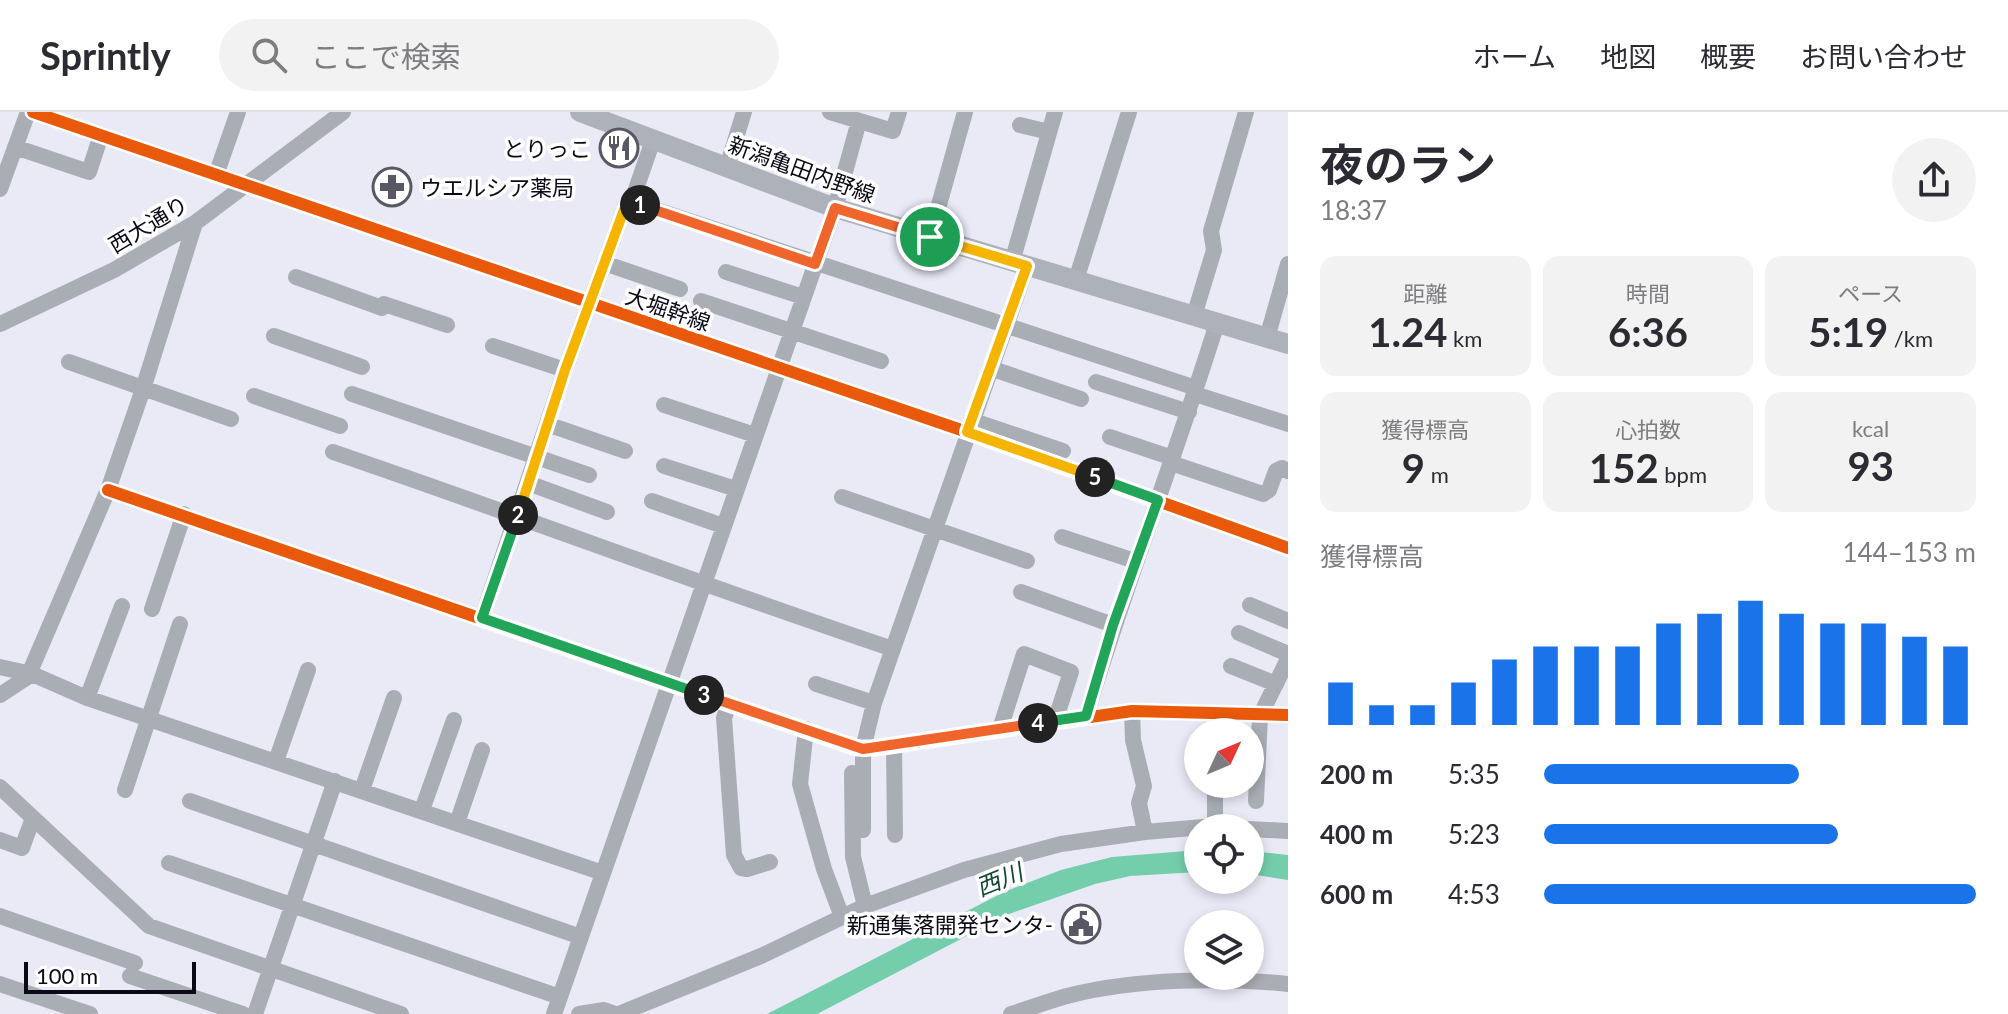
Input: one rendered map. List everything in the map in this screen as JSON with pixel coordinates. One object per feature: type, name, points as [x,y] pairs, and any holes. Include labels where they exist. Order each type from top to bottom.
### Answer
[{"type":"main road","name":"新潟亀田内野線","points":[[580,112],[835,208],[1288,344]]},
{"type":"street","name":"大堀幹線","points":[[30,112],[778,369],[969,426],[1288,548]]},
{"type":"street","points":[[1,180],[30,112]]},
{"type":"street","points":[[216,175],[238,112]]},
{"type":"street","name":"西大通り","points":[[0,324],[114,270],[195,223],[343,112]]},
{"type":"street","points":[[727,167],[744,112]]},
{"type":"street","points":[[830,112],[893,131],[899,112]]},
{"type":"street","points":[[930,237],[965,112]]},
{"type":"street","points":[[865,906],[853,857],[852,766],[1005,325],[1055,112]]},
{"type":"street","points":[[1076,280],[1129,112]]},
{"type":"street","points":[[1194,316],[1214,250],[1211,231],[1246,112]]},
{"type":"street","points":[[554,1014],[835,208],[859,121]]},
{"type":"street","points":[[1020,125],[1049,132]]},
{"type":"street","points":[[15,147],[89,172],[101,135]]},
{"type":"street","points":[[482,618],[565,370],[653,140]]},
{"type":"street","points":[[629,201],[1005,325],[1288,424]]},
{"type":"street","points":[[32,674],[32,667],[108,490],[195,223]]},
{"type":"street","points":[[604,263],[680,289]]},
{"type":"street","points":[[1267,338],[1288,264]]},
{"type":"street","points":[[726,272],[803,297]]},
{"type":"street","points":[[296,277],[447,325]]},
{"type":"street","points":[[701,301],[881,361]]},
{"type":"street","points":[[1086,716],[1113,625],[1189,412],[1217,323]]},
{"type":"street","points":[[274,336],[362,367]]},
{"type":"street","points":[[493,346],[565,370]]},
{"type":"street","points":[[69,362],[231,419]]},
{"type":"street","points":[[990,368],[1081,399]]},
{"type":"street","points":[[1096,382],[1189,412]]},
{"type":"street","points":[[352,394],[589,475]]},
{"type":"street","points":[[254,396],[340,426]]},
{"type":"street","points":[[664,405],[755,435]]},
{"type":"street","points":[[547,424],[625,451]]},
{"type":"street","points":[[969,426],[1063,451]]},
{"type":"street","points":[[1110,437],[1263,494],[1269,490],[1276,471],[1282,468],[1288,471]]},
{"type":"street","points":[[333,452],[518,515],[703,585],[893,649]]},
{"type":"street","points":[[664,466],[736,489]]},
{"type":"street","points":[[528,483],[607,512]]},
{"type":"street","points":[[108,490],[859,748],[1132,711],[1288,715]]},
{"type":"street","points":[[842,497],[1027,561]]},
{"type":"street","points":[[652,501],[723,526]]},
{"type":"street","points":[[152,609],[184,514]]},
{"type":"street","points":[[1062,537],[1135,561]]},
{"type":"street","points":[[1021,592],[1113,625]]},
{"type":"street","points":[[1250,605],[1288,621]]},
{"type":"street","points":[[87,698],[122,606]]},
{"type":"street","points":[[125,790],[180,624]]},
{"type":"street","points":[[1239,633],[1288,657],[1260,716],[1256,801]]},
{"type":"street","points":[[1000,729],[1024,654],[1071,672],[1055,721]]},
{"type":"street","points":[[1231,666],[1276,684]]},
{"type":"street","points":[[0,667],[32,674],[87,698],[603,873]]},
{"type":"street","points":[[276,761],[308,670]]},
{"type":"street","points":[[0,695],[32,674]]},
{"type":"street","points":[[816,684],[874,703]]},
{"type":"street","points":[[362,790],[394,698]]},
{"type":"street","points":[[729,704],[724,718],[734,855],[741,868],[770,862]]},
{"type":"street","points":[[1132,711],[1133,740],[1144,786],[1139,803],[1145,832]]},
{"type":"street","points":[[1215,713],[1215,718]]},
{"type":"street","points":[[422,810],[454,720]]},
{"type":"street","points":[[806,729],[800,784],[824,869],[842,917]]},
{"type":"street","points":[[894,745],[895,835]]},
{"type":"street","points":[[859,748],[863,830]]},
{"type":"street","points":[[457,823],[482,750]]},
{"type":"street","points":[[255,1014],[335,781]]},
{"type":"street","points":[[0,787],[149,926],[401,1014]]},
{"type":"street","points":[[190,801],[581,937]]},
{"type":"street","points":[[0,840],[22,848],[33,818]]},
{"type":"street","points":[[579,1014],[604,1010],[617,1014],[761,956],[865,906],[931,880],[1061,844],[1184,829]]},
{"type":"street","points":[[1264,830],[1288,831]]},
{"type":"street","points":[[169,863],[560,997]]},
{"type":"street","points":[[0,916],[243,1014]]},
{"type":"street","points":[[1018,1013],[1073,995],[1182,981],[1234,979],[1288,984]]},
{"type":"street","points":[[0,984],[90,1014]]},
{"type":"shaded area","points":[[1184,851],[1184,873],[1130,876],[1095,884],[1009,914],[817,1014],[767,1014],[1004,892],[1061,870],[1112,857]]},
{"type":"shaded area","points":[[1264,852],[1288,855],[1288,880],[1264,876]]},
{"type":"cycle path","points":[[33,112],[967,432],[1288,548]]},
{"type":"cycle path","points":[[108,490],[856,748],[876,748],[1132,711],[1288,715]]},
{"type":"place","name":"とりっこ","points":[[619,148]]},
{"type":"place","name":"ウエルシア薬局","points":[[392,187]]},
{"type":"place","name":"新通集落開発センタ-","points":[[1081,924]]},
{"type":"route","points":[[629,201],[815,264],[835,208],[930,237],[1027,266],[967,432],[1158,500],[1113,625],[1086,716],[859,748],[482,618],[591,296],[629,201]]},
{"type":"water label","name":"西川","points":[[999,879]]}]
